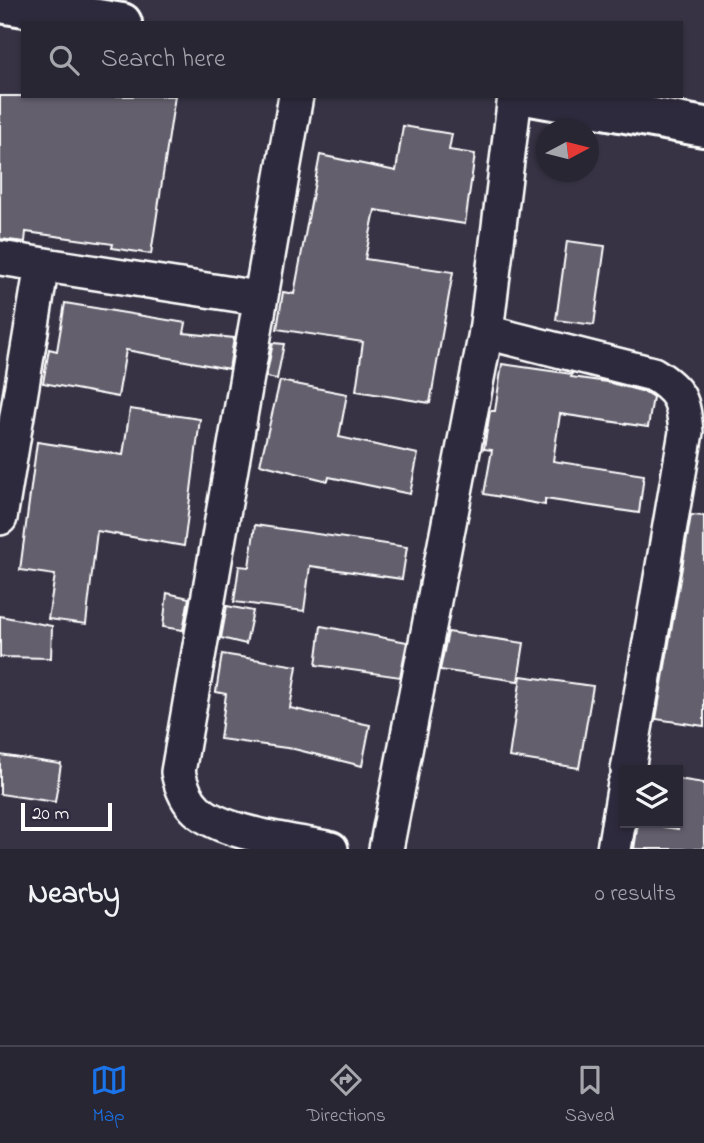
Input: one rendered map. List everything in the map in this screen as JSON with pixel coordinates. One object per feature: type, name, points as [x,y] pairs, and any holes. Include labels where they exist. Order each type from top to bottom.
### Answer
[{"type":"street","points":[[0,3],[109,21]]},
{"type":"street","points":[[296,98],[258,298],[178,772],[183,790],[197,810],[219,823],[331,849]]},
{"type":"street","points":[[386,849],[485,332],[514,98]]},
{"type":"street","points":[[542,98],[704,127]]},
{"type":"street","points":[[0,258],[258,298]]},
{"type":"street","points":[[0,518],[42,265]]},
{"type":"street","points":[[485,332],[653,374],[673,386],[684,403],[686,432],[629,765]]},
{"type":"street","points":[[614,849],[620,814]]},
{"type":"building","points":[[0,96],[175,98],[151,254],[112,248],[113,244],[26,232],[25,242],[0,239]]},
{"type":"building","points":[[403,126],[452,134],[449,150],[475,154],[465,224],[375,210],[365,259],[453,272],[430,403],[356,391],[363,342],[277,329],[283,292],[294,294],[320,155],[396,171]]},
{"type":"building","points":[[567,241],[605,246],[594,325],[556,320]]},
{"type":"building","points":[[65,303],[186,323],[184,333],[234,338],[229,369],[126,350],[118,397],[43,383],[49,349],[57,351]]},
{"type":"building","points":[[273,343],[284,344],[277,379],[266,377]]},
{"type":"building","points":[[502,364],[572,374],[571,377],[607,382],[645,392],[653,397],[648,427],[560,414],[553,461],[644,475],[639,513],[545,499],[545,505],[484,494],[492,450],[484,449],[490,411],[495,411]]},
{"type":"building","points":[[280,381],[347,394],[339,437],[418,454],[410,494],[329,477],[328,481],[260,464]]},
{"type":"building","points":[[130,409],[200,419],[184,546],[97,531],[86,624],[48,619],[55,575],[20,570],[37,442],[123,455]]},
{"type":"building","points":[[691,515],[704,516],[704,726],[656,719]]},
{"type":"building","points":[[255,525],[407,547],[402,579],[310,566],[304,611],[234,602],[239,566],[249,567]]},
{"type":"building","points":[[167,593],[189,598],[183,630],[163,627]]},
{"type":"building","points":[[227,606],[253,611],[246,644],[221,638]]},
{"type":"building","points":[[0,616],[52,626],[51,658],[0,657]]},
{"type":"building","points":[[321,626],[407,642],[400,677],[316,665]]},
{"type":"building","points":[[448,632],[524,643],[518,681],[440,670]]},
{"type":"building","points":[[222,654],[297,666],[290,708],[370,725],[362,766],[294,749],[220,739],[226,694],[216,692]]},
{"type":"building","points":[[521,676],[593,686],[579,768],[509,757]]},
{"type":"building","points":[[0,755],[61,764],[55,802],[0,794]]},
{"type":"building","points":[[683,780],[704,783],[704,849],[634,849],[637,828],[683,828]]}]
